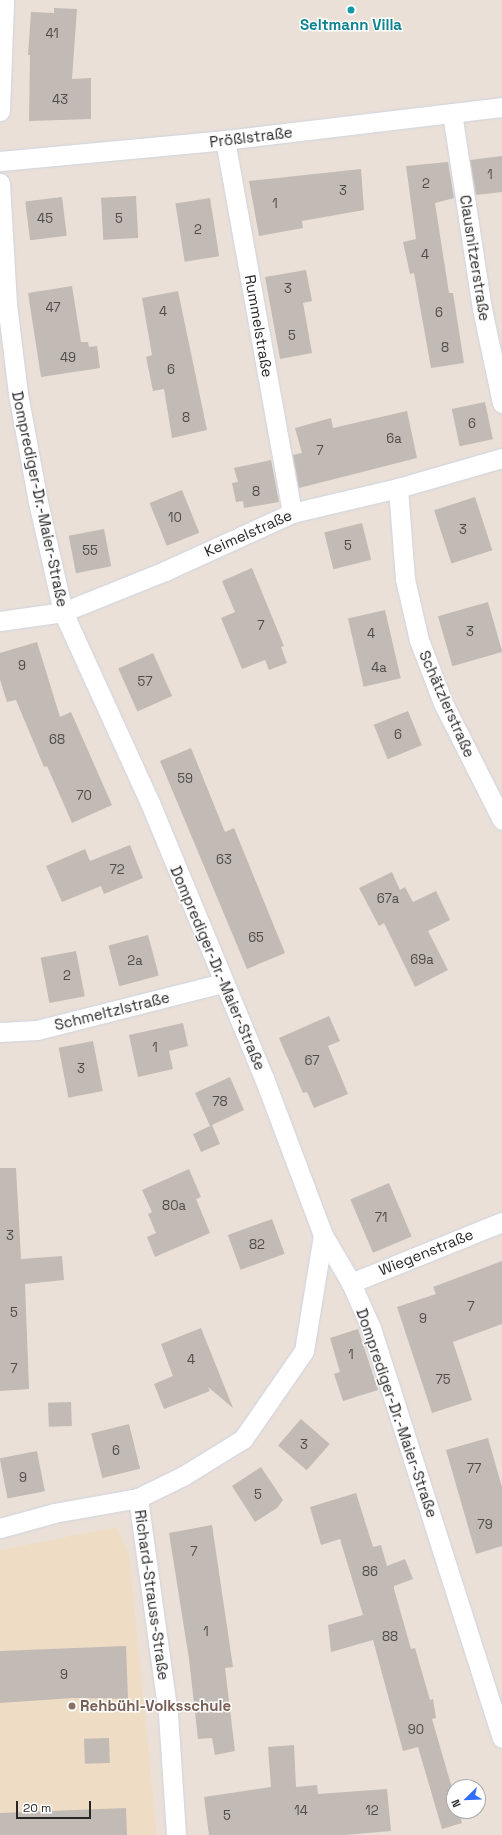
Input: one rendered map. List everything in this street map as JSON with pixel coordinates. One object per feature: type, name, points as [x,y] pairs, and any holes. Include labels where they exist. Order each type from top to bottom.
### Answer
[{"type":"street","points":[[0,111],[4,0]]},
{"type":"street","name":"Prößlstraße","points":[[0,161],[225,140],[502,107]]},
{"type":"street","name":"Clausnitzerstraße","points":[[452,113],[482,309],[502,403]]},
{"type":"street","name":"Rummelstraße","points":[[225,140],[292,513]]},
{"type":"street","name":"Domprediger-Dr.-Maier-Straße","points":[[0,183],[7,304],[18,394],[38,502],[63,612],[150,803],[264,1078],[323,1235],[351,1283],[371,1328],[502,1738]]},
{"type":"street","name":"Keimelstraße","points":[[0,621],[63,612],[165,572],[292,513],[398,488],[502,458]]},
{"type":"street","name":"Schätzlerstraße","points":[[398,488],[405,579],[419,640],[443,703],[502,820]]},
{"type":"street","name":"Schmeltzlstraße","points":[[0,1032],[37,1030],[223,982]]},
{"type":"street","name":"Wiegenstraße","points":[[351,1283],[502,1222]]},
{"type":"street","points":[[0,1528],[54,1512],[138,1498],[183,1476],[243,1440],[304,1351],[323,1235]]},
{"type":"street","name":"Richard-Strauss-Straße","points":[[138,1498],[168,1714],[176,1835]]},
{"type":"shaded area","name":"Rehbühl-Volksschule","points":[[117,1527],[129,1554],[157,1835],[0,1835],[0,1550]]},
{"type":"building","points":[[54,8],[77,9],[72,79],[91,78],[91,119],[29,121],[30,55],[28,55],[31,12],[54,13]]},
{"type":"building","points":[[502,156],[502,192],[476,195],[470,160]]},
{"type":"building","points":[[448,162],[454,198],[435,203],[449,293],[453,293],[464,363],[431,368],[414,273],[410,274],[403,242],[416,239],[406,166]]},
{"type":"building","points":[[361,169],[364,210],[302,221],[303,228],[259,236],[249,181]]},
{"type":"building","points":[[136,196],[138,238],[103,240],[101,198]]},
{"type":"building","points":[[62,197],[67,236],[30,240],[25,202]]},
{"type":"building","points":[[210,198],[219,256],[185,262],[175,203]]},
{"type":"building","points":[[306,270],[312,301],[303,303],[312,353],[280,359],[265,277]]},
{"type":"building","points":[[72,286],[81,342],[88,342],[89,347],[97,346],[100,368],[41,377],[28,293]]},
{"type":"building","points":[[178,291],[207,430],[172,438],[164,389],[153,391],[146,357],[152,355],[142,298]]},
{"type":"building","points":[[485,402],[493,439],[460,446],[452,409]]},
{"type":"building","points":[[407,411],[417,458],[299,488],[293,455],[302,453],[295,428],[331,418],[333,428]]},
{"type":"building","points":[[271,460],[279,502],[244,508],[243,501],[236,502],[232,483],[238,482],[234,468]]},
{"type":"building","points":[[182,490],[199,533],[167,546],[150,503]]},
{"type":"building","points":[[475,497],[492,550],[451,564],[434,510]]},
{"type":"building","points":[[362,523],[371,560],[333,569],[324,532]]},
{"type":"building","points":[[104,529],[111,566],[76,573],[69,536]]},
{"type":"building","points":[[252,568],[284,646],[281,647],[287,663],[269,670],[265,660],[242,669],[221,618],[235,612],[222,581]]},
{"type":"building","points":[[488,602],[502,652],[452,666],[438,616]]},
{"type":"building","points":[[385,610],[401,678],[364,687],[348,619]]},
{"type":"building","points":[[37,642],[60,717],[71,712],[112,805],[72,823],[47,766],[44,767],[16,700],[7,702],[0,680],[0,653]]},
{"type":"building","points":[[153,653],[172,696],[137,711],[118,668]]},
{"type":"building","points":[[408,711],[422,745],[388,759],[374,725]]},
{"type":"building","points":[[191,748],[225,832],[234,828],[285,953],[247,969],[160,761]]},
{"type":"building","points":[[130,845],[143,878],[104,894],[101,886],[62,902],[46,866],[85,849],[90,861]]},
{"type":"building","points":[[392,872],[400,890],[405,887],[413,902],[436,891],[450,920],[428,931],[448,970],[415,987],[384,923],[379,926],[359,888]]},
{"type":"building","points":[[148,935],[159,976],[119,986],[108,946]]},
{"type":"building","points":[[76,951],[85,996],[49,1003],[41,958]]},
{"type":"building","points":[[329,1016],[340,1041],[328,1046],[348,1094],[314,1108],[307,1092],[303,1093],[279,1038]]},
{"type":"building","points":[[183,1023],[188,1046],[169,1051],[173,1069],[138,1077],[129,1035]]},
{"type":"building","points":[[93,1041],[103,1091],[68,1098],[59,1048]]},
{"type":"building","points":[[230,1077],[244,1110],[212,1125],[220,1144],[201,1152],[193,1134],[210,1126],[195,1093]]},
{"type":"building","points":[[0,1168],[16,1168],[21,1259],[62,1256],[64,1280],[25,1284],[29,1389],[0,1391]]},
{"type":"building","points":[[189,1169],[201,1197],[196,1199],[210,1233],[155,1257],[147,1237],[156,1233],[148,1214],[152,1212],[142,1190]]},
{"type":"building","points":[[389,1183],[412,1236],[373,1253],[350,1199]]},
{"type":"building","points":[[272,1219],[285,1254],[240,1270],[228,1235]]},
{"type":"building","points":[[502,1261],[502,1324],[453,1342],[472,1400],[432,1413],[397,1307],[436,1294],[433,1287]]},
{"type":"building","points":[[201,1328],[233,1408],[208,1387],[210,1391],[164,1409],[154,1384],[173,1376],[161,1344]]},
{"type":"building","points":[[358,1329],[378,1390],[343,1401],[334,1374],[340,1372],[330,1338]]},
{"type":"building","points":[[71,1402],[72,1426],[49,1427],[48,1403]]},
{"type":"building","points":[[301,1419],[330,1444],[307,1470],[278,1445]]},
{"type":"building","points":[[129,1424],[140,1469],[102,1478],[91,1433]]},
{"type":"building","points":[[488,1438],[502,1487],[502,1546],[476,1554],[446,1450]]},
{"type":"building","points":[[37,1451],[45,1491],[8,1498],[0,1458]]},
{"type":"building","points":[[261,1467],[283,1500],[277,1508],[255,1522],[232,1486]]},
{"type":"building","points":[[356,1493],[373,1547],[381,1545],[387,1566],[405,1559],[413,1579],[394,1586],[394,1589],[411,1649],[415,1648],[430,1700],[433,1699],[436,1718],[432,1719],[449,1779],[446,1779],[446,1819],[461,1819],[462,1823],[442,1829],[418,1747],[403,1751],[373,1640],[331,1652],[328,1625],[363,1615],[340,1539],[321,1545],[310,1507]]},
{"type":"building","points":[[212,1525],[233,1667],[225,1668],[235,1751],[215,1755],[212,1738],[198,1739],[189,1659],[169,1533]]},
{"type":"building","points":[[126,1646],[128,1699],[72,1698],[0,1703],[0,1651]]},
{"type":"building","points":[[109,1738],[110,1763],[85,1764],[84,1739]]},
{"type":"building","points":[[294,1745],[296,1787],[317,1785],[318,1794],[387,1789],[391,1831],[345,1835],[209,1835],[204,1797],[271,1787],[268,1747]]},
{"type":"building","points":[[126,1808],[127,1835],[0,1835],[0,1813]]},
{"type":"place","name":"Seltmann Villa","points":[[351,10]]},
{"type":"place","name":"Rehbühl-Volksschule","points":[[72,1706]]}]
